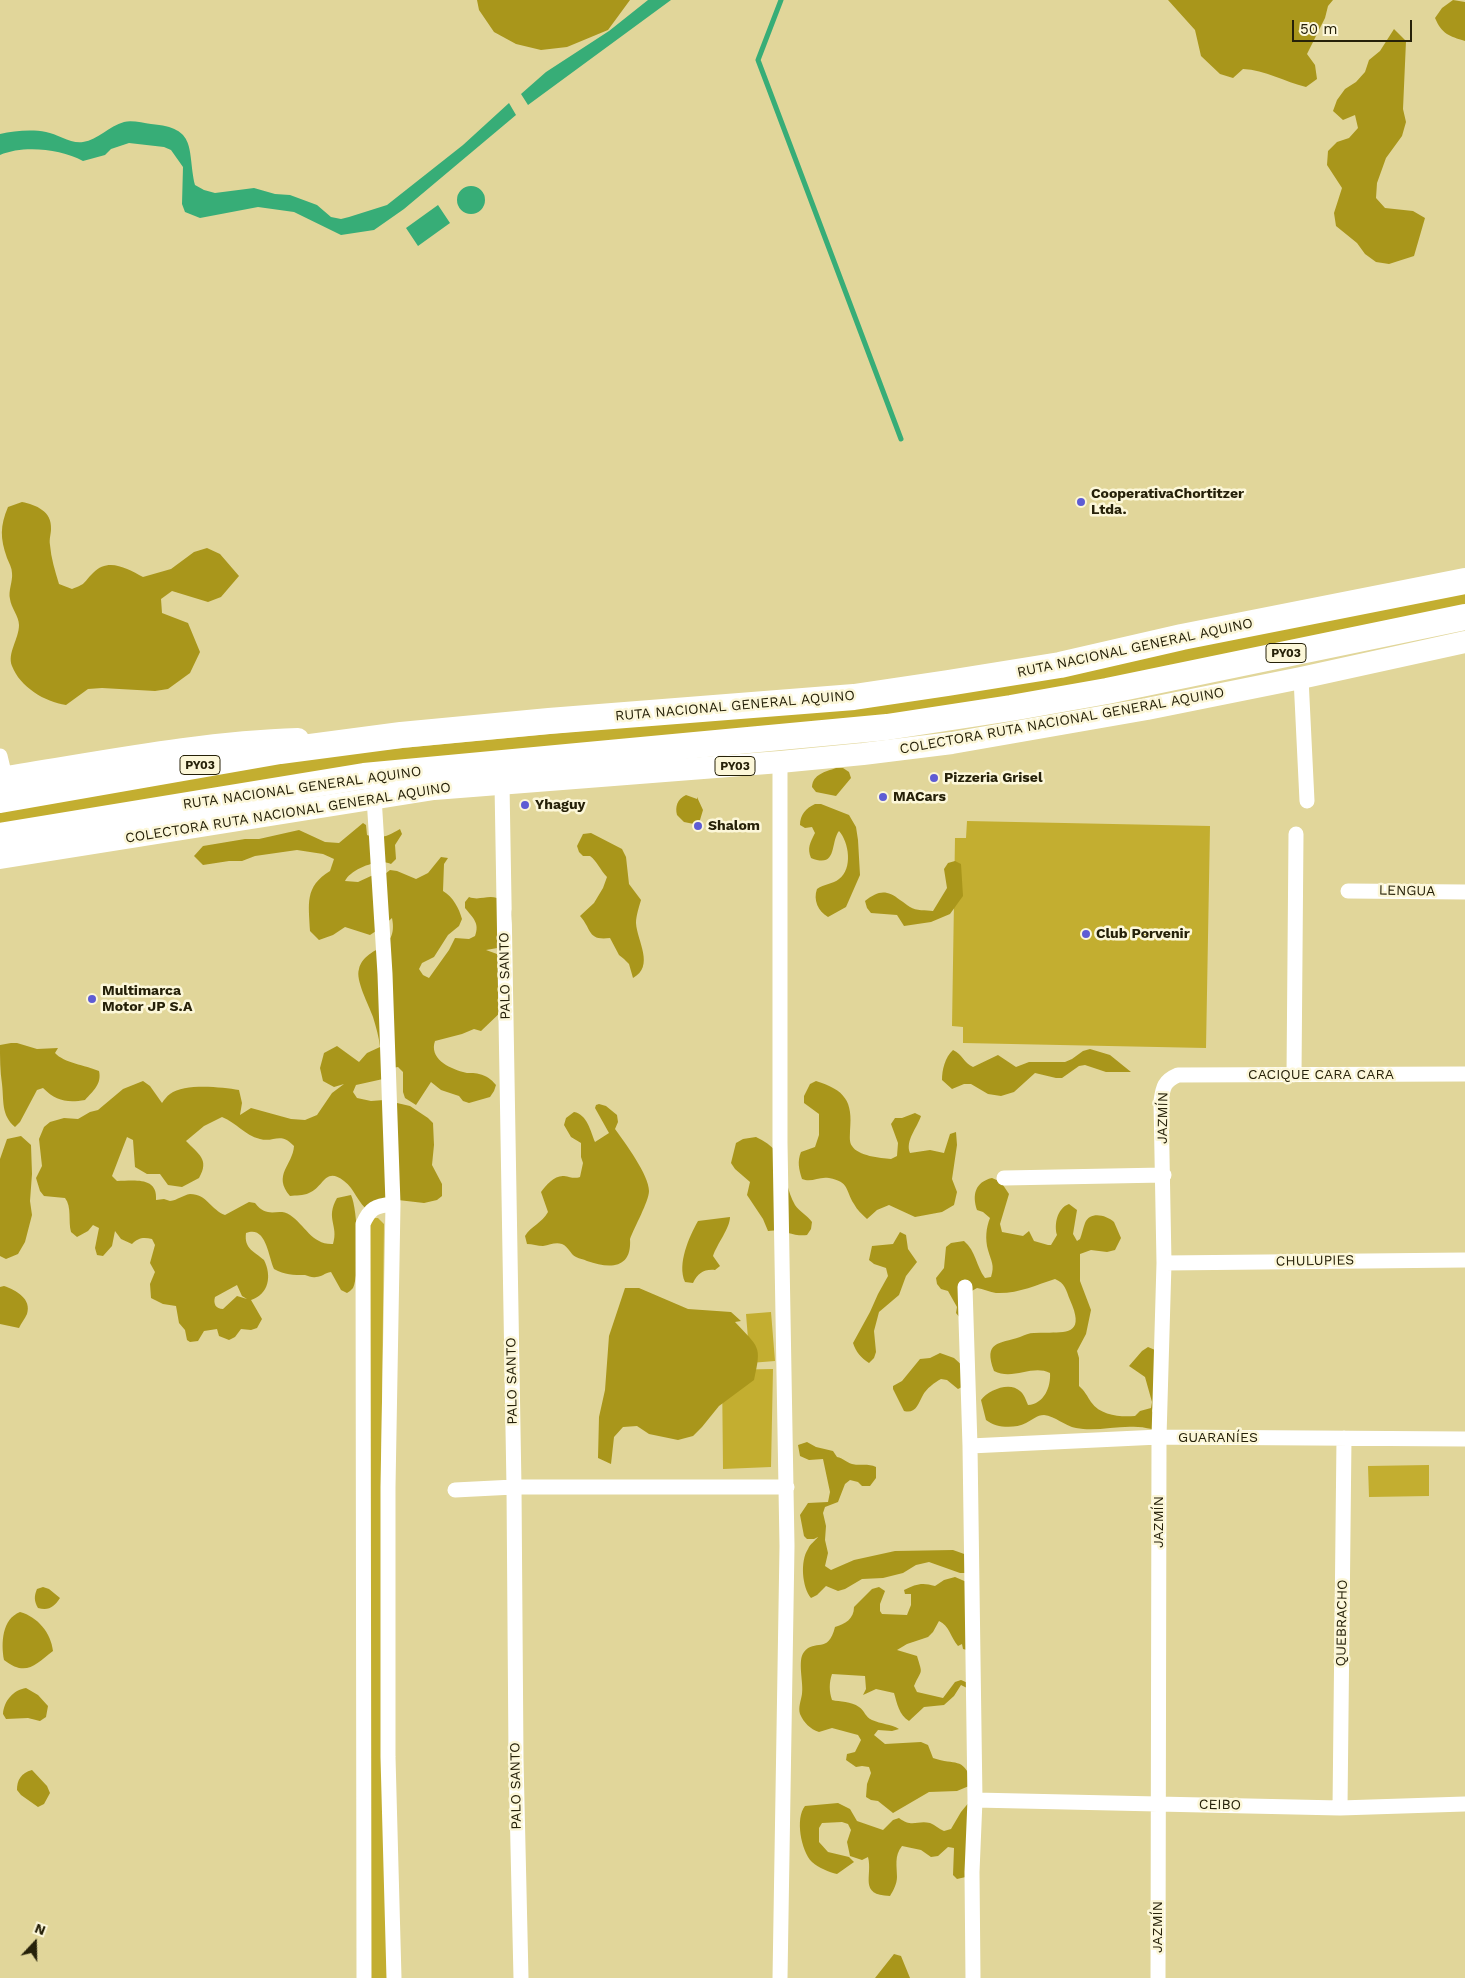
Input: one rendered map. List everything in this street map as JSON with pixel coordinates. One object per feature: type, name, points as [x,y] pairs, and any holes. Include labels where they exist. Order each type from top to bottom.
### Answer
[{"type":"highway","name":"RUTA NACIONAL GENERAL AQUINO","points":[[1,778],[280,751],[401,735],[854,696],[1060,665],[1182,637],[1465,581]]},
{"type":"highway","name":"RUTA NACIONAL GENERAL AQUINO","points":[[0,836],[364,776],[887,727],[1107,691],[1465,617]]},
{"type":"main road","name":"COLECTORA RUTA NACIONAL GENERAL AQUINO","points":[[0,858],[374,797],[434,789],[780,762],[952,743],[1146,709],[1301,678],[1403,654],[1465,642]]},
{"type":"main road","points":[[1107,691],[1403,654]]},
{"type":"street","points":[[1301,678],[1307,801]]},
{"type":"street","points":[[780,762],[780,1143],[788,1546],[780,1978]]},
{"type":"street","name":"PALO SANTO","points":[[502,784],[514,1487],[516,1759],[521,1978]]},
{"type":"street","points":[[374,797],[385,974],[393,1204],[388,1487],[388,1757],[394,1978]]},
{"type":"street","points":[[1294,1075],[1296,834]]},
{"type":"street","name":"LENGUA","points":[[1348,891],[1465,892]]},
{"type":"street","name":"CACIQUE CARA CARA","points":[[1178,1076],[1465,1074]]},
{"type":"street","name":"JAZMÍN","points":[[1158,1978],[1159,1437],[1164,1263],[1164,1175],[1161,1101],[1162,1087],[1168,1080],[1178,1076]]},
{"type":"street","points":[[1004,1178],[1164,1175]]},
{"type":"street","points":[[364,1978],[363,1224],[368,1212],[375,1208],[393,1204]]},
{"type":"street","name":"CHULUPIES","points":[[1164,1263],[1465,1260]]},
{"type":"street","points":[[965,1287],[970,1446],[975,1800],[972,1872],[973,1978]]},
{"type":"street","name":"GUARANÍES","points":[[970,1446],[1159,1437],[1465,1439]]},
{"type":"street","name":"QUEBRACHO","points":[[1340,1808],[1344,1438]]},
{"type":"street","points":[[455,1490],[514,1487],[787,1487]]},
{"type":"street","name":"CEIBO","points":[[975,1800],[1340,1808],[1465,1804]]},
{"type":"shaded area","points":[[477,0],[630,0],[608,30],[567,47],[541,50],[516,44],[494,32],[479,10]]},
{"type":"shaded area","points":[[648,0],[671,0],[528,105],[521,94],[546,72],[609,31]]},
{"type":"shaded area","points":[[1168,0],[1333,0],[1328,6],[1325,18],[1307,54],[1315,65],[1317,79],[1306,87],[1251,70],[1243,69],[1233,78],[1220,74],[1201,56],[1195,30]]},
{"type":"shaded area","points":[[1453,0],[1465,2],[1465,41],[1447,34],[1440,28],[1435,18],[1442,8]]},
{"type":"shaded area","points":[[1394,29],[1406,41],[1403,109],[1406,122],[1402,136],[1386,158],[1377,183],[1376,198],[1385,208],[1413,211],[1425,218],[1414,256],[1389,264],[1376,262],[1336,226],[1334,213],[1342,188],[1327,165],[1328,151],[1337,142],[1349,138],[1358,128],[1355,115],[1343,120],[1333,111],[1337,100],[1345,89],[1356,82],[1365,72],[1369,60],[1380,51]]},
{"type":"shaded area","points":[[509,103],[516,115],[404,209],[374,230],[341,235],[294,212],[258,207],[200,218],[185,212],[182,204],[183,167],[171,150],[164,147],[129,143],[111,149],[105,155],[83,161],[53,151],[31,149],[0,155],[0,134],[5,133],[40,131],[69,140],[83,142],[94,139],[124,122],[134,121],[166,126],[177,130],[188,142],[195,185],[204,190],[215,193],[254,188],[275,194],[290,195],[317,205],[331,217],[341,219],[387,205],[463,145]]},
{"type":"shaded area","points":[[471,186],[481,190],[485,200],[481,210],[471,214],[461,210],[457,200],[461,190]]},
{"type":"shaded area","points":[[438,205],[450,223],[418,246],[406,228]]},
{"type":"shaded area","points":[[22,502],[38,507],[49,518],[51,523],[50,541],[53,564],[59,584],[72,589],[82,584],[99,568],[105,566],[118,566],[143,577],[171,569],[194,552],[207,548],[220,554],[239,576],[221,597],[208,602],[172,591],[161,599],[162,613],[188,623],[200,652],[190,673],[168,689],[155,691],[88,689],[66,705],[42,697],[21,681],[11,661],[19,625],[10,599],[12,571],[5,551],[2,532],[3,520],[8,507]]},
{"type":"shaded area","points":[[1465,592],[1465,608],[969,707],[0,824],[0,807],[329,755],[696,720]]},
{"type":"shaded area","points":[[836,768],[843,768],[849,772],[851,778],[836,796],[816,792],[812,787],[817,776]]},
{"type":"shaded area","points":[[686,795],[697,799],[697,797],[703,810],[700,820],[694,824],[684,822],[677,815],[677,804]]},
{"type":"shaded area","points":[[815,804],[821,804],[849,815],[856,827],[858,840],[860,875],[846,907],[828,917],[821,912],[817,905],[817,889],[837,881],[843,875],[848,862],[848,855],[845,842],[839,831],[832,853],[826,860],[811,858],[809,851],[815,833],[812,827],[805,828],[800,825],[804,812]]},
{"type":"shaded area","name":"Club Porvenir","points":[[967,821],[1210,826],[1206,1048],[963,1043],[963,1027],[952,1026],[955,838],[966,838]]},
{"type":"shaded area","points":[[363,823],[366,825],[367,835],[384,836],[400,829],[402,834],[395,845],[396,859],[391,864],[380,862],[366,866],[353,872],[345,881],[358,882],[371,876],[385,874],[390,870],[416,879],[428,873],[441,857],[448,858],[444,864],[443,891],[455,903],[462,919],[459,926],[448,935],[434,957],[422,963],[419,969],[423,975],[429,978],[449,950],[455,938],[469,939],[475,936],[476,924],[465,908],[465,902],[469,897],[497,898],[505,901],[509,906],[512,912],[511,926],[503,947],[486,950],[503,958],[504,1009],[481,1031],[474,1029],[435,1041],[434,1047],[437,1057],[446,1065],[465,1073],[477,1073],[491,1079],[496,1085],[490,1097],[469,1103],[463,1101],[459,1096],[441,1090],[431,1082],[416,1105],[405,1098],[403,1092],[403,1072],[398,1067],[392,1068],[383,1079],[356,1085],[353,1092],[357,1098],[371,1101],[384,1100],[410,1106],[433,1123],[434,1145],[432,1165],[442,1184],[442,1196],[437,1200],[424,1203],[398,1200],[369,1211],[348,1184],[333,1176],[325,1179],[309,1193],[290,1196],[285,1189],[283,1176],[294,1146],[281,1138],[265,1140],[254,1137],[222,1117],[204,1126],[186,1141],[201,1157],[203,1166],[199,1178],[182,1187],[168,1185],[160,1174],[147,1174],[135,1167],[133,1140],[127,1137],[112,1176],[117,1181],[149,1183],[156,1192],[156,1200],[164,1199],[170,1201],[190,1194],[196,1195],[205,1199],[216,1210],[225,1215],[249,1202],[255,1203],[264,1211],[281,1212],[290,1215],[314,1238],[333,1244],[332,1211],[334,1205],[337,1198],[351,1195],[357,1227],[357,1270],[353,1288],[350,1291],[347,1293],[341,1290],[331,1272],[313,1277],[285,1274],[274,1269],[262,1237],[258,1233],[246,1233],[248,1246],[264,1260],[268,1272],[265,1289],[251,1300],[262,1319],[257,1328],[251,1330],[241,1329],[235,1337],[229,1340],[219,1336],[217,1329],[204,1331],[198,1341],[190,1342],[187,1340],[185,1330],[179,1323],[176,1306],[163,1304],[151,1298],[150,1284],[155,1272],[150,1263],[155,1245],[152,1239],[141,1238],[132,1244],[121,1239],[115,1231],[112,1246],[103,1256],[97,1255],[95,1248],[99,1228],[93,1225],[88,1231],[77,1237],[71,1232],[69,1210],[65,1198],[44,1196],[40,1191],[36,1178],[42,1166],[39,1139],[44,1127],[50,1122],[64,1118],[78,1119],[98,1110],[123,1089],[143,1081],[150,1086],[162,1103],[169,1095],[185,1088],[213,1087],[239,1090],[242,1103],[240,1115],[251,1108],[291,1119],[305,1120],[317,1115],[332,1093],[344,1084],[334,1087],[323,1081],[320,1068],[324,1053],[337,1046],[359,1062],[367,1053],[380,1047],[374,1021],[358,974],[363,961],[368,955],[386,943],[391,937],[393,929],[392,918],[370,935],[345,927],[333,935],[319,940],[310,931],[310,897],[316,883],[330,871],[334,859],[323,854],[297,850],[255,856],[242,861],[203,865],[194,856],[203,846],[245,839],[259,839],[299,830],[325,842],[339,843]],"holes":[[[237,1285],[242,1296],[247,1299],[237,1296],[223,1309],[217,1307],[214,1300],[215,1297]]]},
{"type":"shaded area","points":[[591,833],[622,849],[626,857],[629,884],[641,900],[636,923],[644,960],[643,967],[633,978],[629,964],[619,955],[610,938],[597,938],[594,936],[580,916],[594,903],[607,877],[590,856],[583,856],[579,852],[577,846],[583,834]]},
{"type":"shaded area","points":[[955,861],[961,864],[963,896],[950,914],[931,922],[904,926],[897,915],[871,913],[867,908],[865,901],[878,893],[886,893],[895,896],[912,908],[933,911],[947,888],[944,869],[948,863]]},
{"type":"shaded area","points":[[11,1043],[37,1049],[58,1048],[55,1053],[64,1059],[99,1071],[98,1084],[85,1100],[79,1101],[62,1100],[43,1088],[37,1090],[20,1122],[15,1127],[5,1113],[0,1064],[0,1045]]},
{"type":"shaded area","points":[[1090,1049],[1110,1055],[1131,1072],[1106,1072],[1085,1065],[1079,1066],[1062,1078],[1035,1073],[1014,1092],[1001,1096],[988,1094],[971,1084],[964,1084],[952,1089],[942,1080],[944,1064],[953,1050],[973,1067],[998,1055],[1016,1067],[1029,1062],[1065,1062]]},
{"type":"shaded area","points":[[816,1081],[834,1088],[845,1098],[851,1121],[850,1143],[855,1149],[864,1154],[891,1159],[897,1156],[898,1143],[891,1124],[895,1118],[902,1118],[915,1113],[921,1116],[910,1139],[910,1153],[930,1150],[944,1153],[950,1134],[956,1132],[957,1145],[952,1179],[957,1192],[954,1205],[942,1212],[915,1217],[889,1205],[877,1210],[867,1219],[857,1208],[846,1187],[841,1182],[825,1178],[802,1179],[799,1166],[801,1152],[815,1147],[819,1135],[819,1114],[804,1103],[804,1096],[810,1084]]},
{"type":"shaded area","points":[[599,1104],[606,1106],[617,1115],[618,1122],[615,1129],[641,1168],[649,1191],[644,1208],[630,1239],[630,1249],[627,1256],[618,1264],[611,1265],[596,1264],[577,1258],[562,1244],[555,1243],[543,1246],[527,1244],[525,1236],[548,1212],[541,1192],[545,1186],[561,1176],[580,1177],[583,1163],[581,1143],[571,1137],[564,1125],[566,1118],[574,1112],[582,1116],[588,1124],[595,1142],[609,1133],[595,1108]]},
{"type":"shaded area","points":[[21,1136],[31,1145],[32,1174],[30,1201],[32,1215],[25,1242],[18,1254],[6,1259],[0,1256],[0,1159],[7,1139]]},
{"type":"shaded area","points":[[756,1137],[775,1151],[780,1158],[795,1205],[812,1222],[811,1229],[807,1235],[773,1230],[768,1231],[763,1219],[747,1195],[750,1182],[731,1163],[736,1143],[743,1139]]},
{"type":"shaded area","points":[[992,1178],[1001,1182],[1009,1194],[1000,1224],[1002,1232],[1023,1236],[1029,1231],[1034,1241],[1051,1245],[1057,1235],[1057,1217],[1062,1209],[1069,1204],[1077,1210],[1073,1234],[1077,1241],[1080,1239],[1087,1219],[1098,1215],[1114,1222],[1121,1238],[1115,1250],[1107,1252],[1091,1250],[1080,1254],[1080,1281],[1091,1310],[1086,1334],[1077,1351],[1079,1358],[1079,1386],[1095,1407],[1105,1413],[1117,1416],[1135,1416],[1140,1411],[1151,1408],[1152,1402],[1145,1377],[1129,1366],[1148,1347],[1155,1350],[1156,1398],[1152,1411],[1156,1417],[1157,1430],[1143,1427],[1076,1428],[1044,1415],[1021,1425],[1011,1427],[995,1425],[986,1420],[981,1400],[984,1396],[999,1388],[1011,1387],[1021,1392],[1028,1405],[1034,1404],[1045,1394],[1050,1378],[1050,1373],[1036,1370],[1015,1374],[1001,1374],[994,1371],[990,1354],[995,1345],[1030,1333],[1068,1331],[1076,1322],[1075,1313],[1066,1290],[1055,1279],[1027,1289],[1004,1293],[977,1288],[970,1292],[960,1318],[956,1313],[957,1307],[948,1291],[941,1289],[937,1284],[936,1278],[944,1268],[946,1247],[951,1243],[964,1241],[974,1254],[985,1278],[991,1277],[993,1266],[986,1238],[990,1218],[977,1210],[975,1194],[978,1186]]},
{"type":"shaded area","points":[[730,1217],[728,1226],[713,1256],[720,1266],[715,1270],[702,1272],[693,1283],[685,1282],[682,1267],[683,1259],[698,1221]]},
{"type":"shaded area","points":[[373,1218],[378,1218],[384,1224],[381,1489],[387,1978],[369,1978],[368,1223]]},
{"type":"shaded area","points":[[900,1232],[906,1235],[908,1249],[917,1262],[906,1276],[899,1295],[879,1312],[874,1331],[876,1352],[874,1358],[869,1363],[859,1354],[853,1343],[888,1276],[886,1268],[869,1260],[872,1246],[893,1244]]},
{"type":"shaded area","points":[[4,1286],[22,1296],[27,1304],[27,1314],[19,1328],[0,1324],[0,1287]]},
{"type":"shaded area","points":[[625,1288],[639,1288],[688,1309],[731,1312],[741,1321],[735,1322],[754,1343],[758,1353],[758,1360],[754,1380],[719,1406],[693,1436],[678,1440],[649,1434],[637,1426],[623,1427],[614,1437],[611,1464],[598,1458],[599,1417],[605,1390],[609,1336]]},
{"type":"shaded area","points":[[771,1312],[775,1361],[750,1363],[746,1314]]},
{"type":"shaded area","points":[[940,1353],[954,1358],[965,1368],[964,1386],[958,1389],[947,1380],[941,1379],[926,1390],[914,1410],[904,1411],[893,1386],[902,1381],[920,1359],[930,1358]]},
{"type":"shaded area","points":[[773,1369],[771,1467],[723,1469],[722,1370]]},
{"type":"shaded area","points":[[807,1442],[816,1447],[833,1451],[837,1457],[852,1464],[876,1467],[876,1478],[870,1486],[862,1486],[858,1482],[850,1480],[845,1484],[838,1502],[825,1507],[823,1513],[828,1553],[825,1566],[831,1570],[854,1560],[895,1551],[953,1550],[967,1555],[967,1573],[960,1573],[929,1562],[916,1565],[903,1573],[883,1578],[862,1579],[838,1591],[826,1586],[811,1598],[804,1581],[803,1567],[805,1554],[818,1537],[807,1539],[804,1536],[800,1515],[808,1503],[828,1502],[830,1492],[823,1459],[809,1460],[800,1456],[798,1445]]},
{"type":"shaded area","points":[[1429,1465],[1429,1496],[1369,1497],[1368,1466]]},
{"type":"shaded area","points":[[955,1577],[969,1583],[967,1650],[963,1649],[962,1644],[958,1646],[948,1629],[939,1621],[928,1637],[907,1644],[897,1650],[917,1656],[921,1670],[914,1686],[917,1692],[943,1698],[955,1682],[961,1680],[968,1683],[967,1688],[961,1685],[954,1696],[944,1705],[924,1707],[909,1721],[897,1705],[894,1693],[876,1689],[863,1695],[866,1689],[865,1676],[832,1674],[831,1677],[830,1693],[832,1700],[856,1705],[870,1719],[899,1729],[892,1731],[878,1730],[874,1735],[885,1744],[921,1742],[928,1745],[933,1758],[957,1763],[965,1768],[972,1781],[969,1786],[957,1791],[929,1792],[893,1813],[878,1801],[866,1797],[867,1784],[871,1773],[869,1767],[856,1767],[846,1760],[847,1754],[855,1752],[861,1740],[858,1735],[832,1728],[819,1732],[805,1723],[799,1709],[802,1690],[802,1656],[808,1648],[825,1644],[829,1641],[835,1627],[848,1620],[854,1611],[854,1607],[872,1589],[879,1587],[885,1591],[880,1604],[882,1614],[907,1615],[911,1605],[911,1594],[905,1594],[904,1590],[919,1584],[935,1586],[944,1580]]},
{"type":"shaded area","points":[[43,1587],[49,1589],[60,1598],[48,1609],[38,1608],[35,1601],[37,1589]]},
{"type":"shaded area","points":[[20,1612],[27,1614],[38,1622],[50,1638],[53,1651],[30,1667],[24,1668],[18,1668],[4,1660],[3,1653],[3,1639],[6,1626],[14,1615]]},
{"type":"shaded area","points":[[26,1688],[38,1695],[48,1706],[46,1717],[40,1721],[28,1718],[6,1719],[3,1714],[7,1701],[17,1691]]},
{"type":"shaded area","points":[[32,1770],[47,1786],[50,1793],[44,1804],[38,1807],[17,1790],[20,1777]]},
{"type":"shaded area","points":[[970,1801],[970,1876],[957,1879],[953,1875],[954,1848],[948,1847],[938,1856],[931,1857],[921,1850],[902,1846],[897,1857],[896,1882],[890,1896],[880,1895],[870,1888],[868,1857],[862,1860],[850,1856],[847,1842],[851,1830],[848,1824],[842,1822],[822,1823],[819,1828],[819,1842],[828,1852],[849,1857],[854,1862],[837,1874],[824,1870],[812,1862],[802,1843],[800,1818],[805,1806],[838,1803],[850,1809],[857,1821],[883,1830],[893,1820],[899,1818],[908,1823],[930,1823],[944,1831],[951,1829]]},
{"type":"shaded area","points":[[894,1954],[901,1956],[910,1978],[875,1978]]},
{"type":"waterway","points":[[781,0],[758,60],[901,439]]},
{"type":"place","name":"CooperativaChortitzer Ltda.","points":[[1081,502]]},
{"type":"place","name":"Pizzeria Grisel","points":[[934,778]]},
{"type":"place","name":"MACars","points":[[883,797]]},
{"type":"place","name":"Yhaguy","points":[[525,805]]},
{"type":"place","name":"Shalom","points":[[698,826]]},
{"type":"place","name":"Club Porvenir","points":[[1086,934]]},
{"type":"place","name":"Multimarca Motor JP S.A","points":[[92,999]]}]
